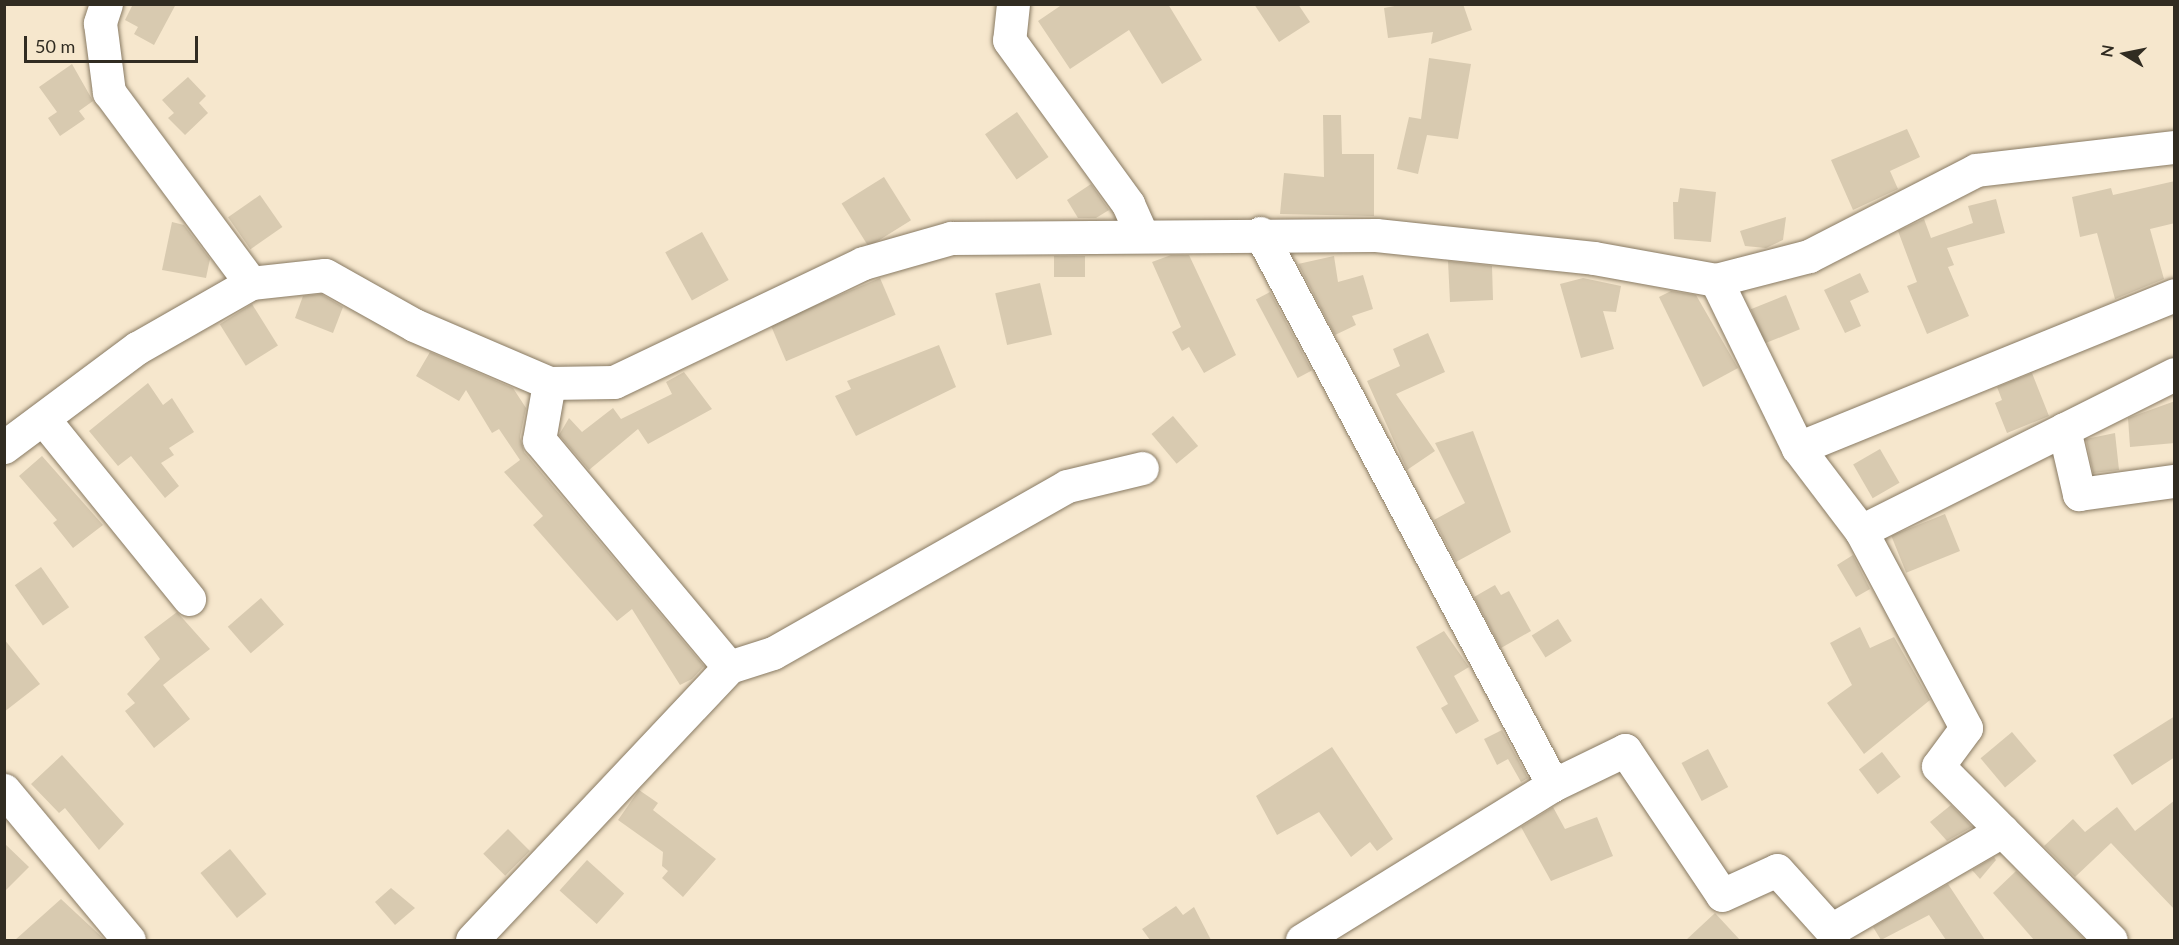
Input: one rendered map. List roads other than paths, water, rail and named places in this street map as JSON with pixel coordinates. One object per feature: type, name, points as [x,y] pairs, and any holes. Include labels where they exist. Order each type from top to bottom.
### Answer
[{"type":"street","points":[[106,4],[100,23],[109,92],[252,283]]},
{"type":"street","points":[[1013,4],[1009,40],[1128,204],[1142,236]]},
{"type":"street","points":[[4,447],[45,421],[137,348],[252,283],[325,275],[414,325],[549,383],[614,382],[863,263],[951,238],[1260,233],[1376,235],[1594,258],[1716,280],[1809,256],[1976,170],[2175,147]]},
{"type":"street","points":[[1260,233],[1553,785]]},
{"type":"street","points":[[1716,280],[1798,448],[1861,531],[1966,728],[1938,766],[2111,940]]},
{"type":"street","points":[[1798,448],[2175,295]]},
{"type":"street","points":[[1861,531],[2175,374]]},
{"type":"street","points":[[549,383],[539,440],[729,667]]},
{"type":"street","points":[[45,421],[189,599]]},
{"type":"street","points":[[2064,429],[2079,494],[2175,481]]},
{"type":"street","points":[[472,940],[729,667],[773,653],[1067,486],[1142,468]]},
{"type":"street","points":[[1302,940],[1553,785],[1625,750],[1722,895],[1778,870],[1831,930],[2002,831]]},
{"type":"street","points":[[5,792],[129,940]]}]
